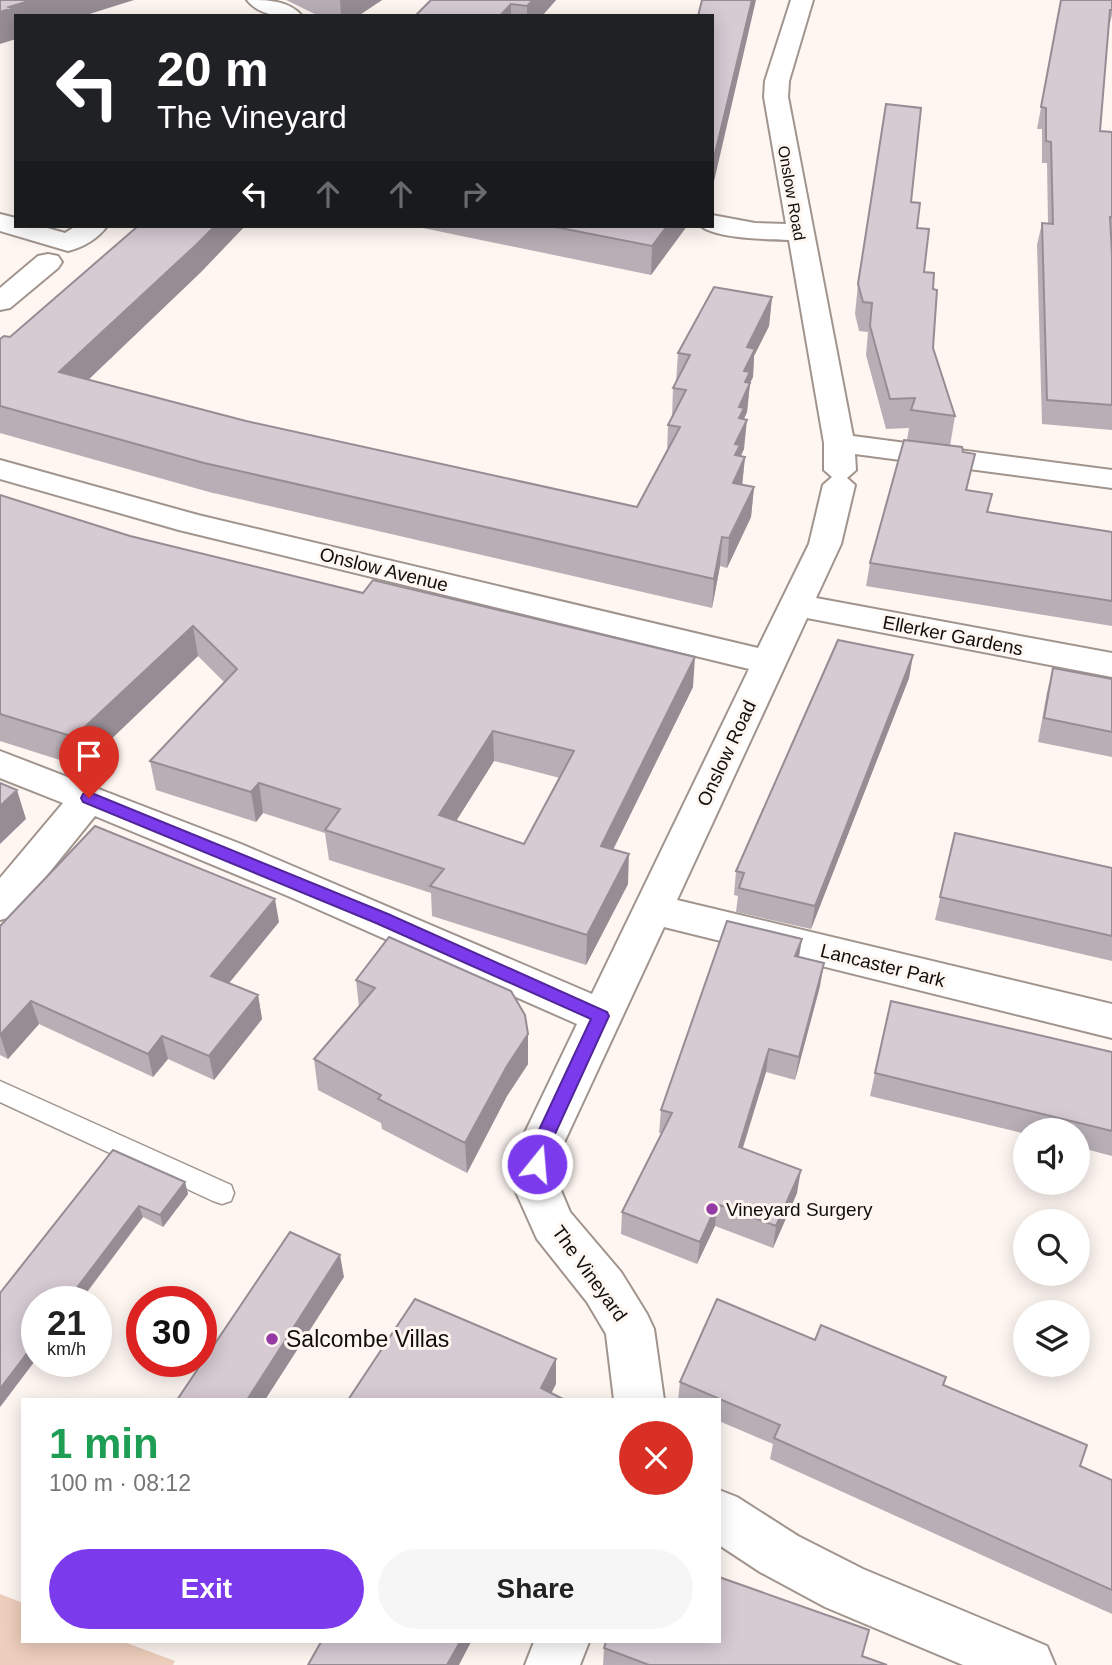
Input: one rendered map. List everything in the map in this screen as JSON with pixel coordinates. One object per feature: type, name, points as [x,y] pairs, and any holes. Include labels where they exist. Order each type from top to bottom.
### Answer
[{"type":"street","points":[[258,0],[287,14]]},
{"type":"street","name":"Onslow Road","points":[[601,1016],[825,544],[839,466],[776,97],[777,82],[802,0]]},
{"type":"street","points":[[714,223],[755,231],[799,232]]},
{"type":"street","points":[[19,228],[68,243],[91,228]]},
{"type":"street","points":[[0,302],[48,262]]},
{"type":"street","points":[[839,466],[1112,479]]},
{"type":"street","name":"Onslow Avenue","points":[[0,469],[178,520],[769,662]]},
{"type":"street","name":"Ellerker Gardens","points":[[794,605],[1112,665]]},
{"type":"street","points":[[0,764],[382,918],[601,1016]]},
{"type":"street","points":[[0,905],[89,798]]},
{"type":"street","name":"Lancaster Park","points":[[653,909],[1112,1021]]},
{"type":"street","name":"The Vineyard","points":[[601,1016],[540,1147],[534,1181],[554,1225],[604,1287],[631,1329],[639,1398]]},
{"type":"street","points":[[721,1516],[779,1554],[844,1588],[1028,1665]]},
{"type":"street","points":[[551,1665],[562,1643]]},
{"type":"lane","points":[[0,1091],[222,1193]]},
{"type":"shaded area","points":[[0,1594],[21,1602],[21,1643],[127,1643],[175,1661],[173,1665],[0,1665]]},
{"type":"building","points":[[0,0],[32,0],[0,12]]},
{"type":"building","points":[[431,0],[533,0],[527,6],[511,4],[502,14],[417,14]]},
{"type":"building","points":[[702,0],[752,0],[714,158],[714,14],[698,14]]},
{"type":"building","points":[[1061,0],[1112,0],[1100,131],[1112,132],[1112,405],[1047,400],[1042,223],[1053,224],[1051,142],[1046,141],[1046,108],[1041,107]]},
{"type":"building","points":[[886,104],[921,108],[911,202],[920,203],[917,228],[929,229],[924,272],[934,273],[933,289],[937,290],[933,348],[955,416],[911,410],[915,398],[890,399],[870,326],[872,303],[863,302],[858,284]]},
{"type":"building","points":[[136,228],[213,228],[59,372],[246,421],[637,507],[680,427],[668,425],[686,390],[673,388],[690,355],[678,353],[714,287],[772,297],[747,347],[755,349],[744,371],[750,372],[745,382],[750,383],[739,407],[744,408],[739,418],[747,420],[735,444],[740,445],[735,455],[745,457],[733,483],[754,487],[729,538],[722,537],[714,579],[204,463],[0,406],[0,339],[4,336],[10,337]]},
{"type":"building","points":[[560,228],[666,228],[652,246]]},
{"type":"building","points":[[904,440],[962,447],[963,452],[975,454],[966,490],[992,494],[987,512],[1112,532],[1112,601],[870,563]]},
{"type":"building","points":[[0,495],[130,536],[363,593],[373,580],[695,657],[601,846],[629,854],[587,935],[430,886],[444,869],[325,830],[340,809],[259,783],[251,792],[150,761],[237,669],[193,626],[74,737],[0,714]],"holes":[[[493,731],[574,751],[524,844],[439,815]]]},
{"type":"building","points":[[838,640],[913,655],[815,906],[739,888],[744,873],[736,871]]},
{"type":"building","points":[[1053,668],[1112,679],[1112,732],[1044,718]]},
{"type":"building","points":[[0,783],[17,790],[0,806]]},
{"type":"building","points":[[95,826],[275,899],[211,976],[258,995],[209,1056],[162,1036],[148,1054],[31,1001],[0,1035],[0,926]]},
{"type":"building","points":[[955,833],[1112,868],[1112,936],[940,897]]},
{"type":"building","points":[[727,921],[802,939],[795,956],[824,963],[799,1057],[769,1049],[739,1147],[801,1170],[776,1226],[717,1204],[700,1242],[622,1212],[672,1113],[661,1110]]},
{"type":"building","points":[[389,937],[511,991],[525,1015],[528,1034],[507,1066],[465,1143],[378,1099],[381,1095],[314,1059],[375,988],[356,980]]},
{"type":"building","points":[[891,1001],[1112,1052],[1112,1131],[1090,1126],[1090,1118],[1059,1118],[875,1073]]},
{"type":"building","points":[[113,1150],[185,1182],[160,1215],[139,1206],[78,1286],[21,1286],[21,1361],[0,1389],[0,1293]]},
{"type":"building","name":"Salcombe Villas","points":[[290,1232],[340,1255],[248,1398],[178,1398],[192,1377],[217,1377],[217,1341]]},
{"type":"building","points":[[415,1299],[556,1359],[541,1388],[561,1398],[349,1398]]},
{"type":"building","points":[[717,1299],[815,1340],[821,1325],[946,1377],[943,1385],[1087,1445],[1080,1466],[1112,1480],[1112,1590],[774,1438],[780,1425],[680,1382]]},
{"type":"building","points":[[721,1578],[869,1630],[862,1656],[887,1665],[649,1665],[604,1648],[606,1643],[721,1643]]},
{"type":"building","points":[[320,1643],[459,1643],[447,1665],[308,1665]]},
{"type":"place","name":"Vineyard Surgery","points":[[712,1209]]},
{"type":"place","name":"Salcombe Villas","points":[[272,1339]]},
{"type":"route","points":[[89,798],[382,918],[601,1016],[540,1147],[537,1164]]}]
